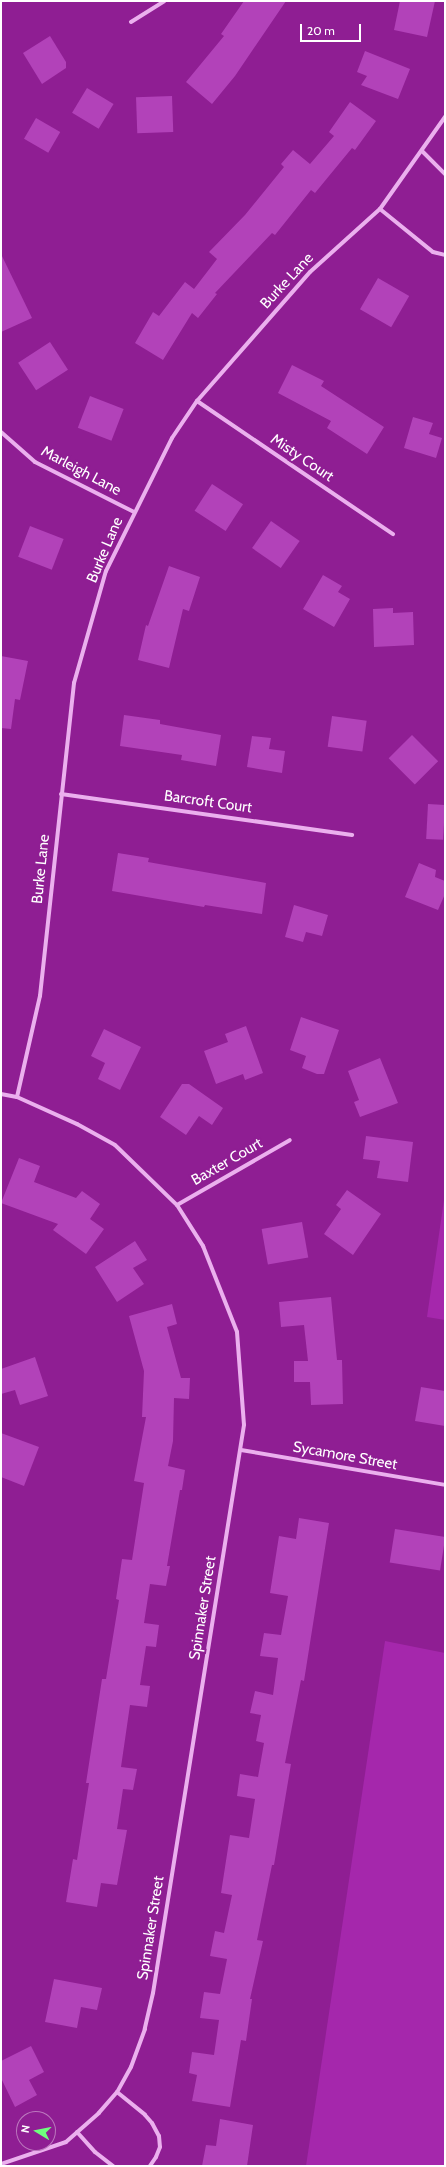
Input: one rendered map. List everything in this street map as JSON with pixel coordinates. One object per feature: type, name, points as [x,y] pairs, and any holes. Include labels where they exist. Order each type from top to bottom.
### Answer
[{"type":"street","points":[[131,22],[164,1]]},
{"type":"street","name":"Burke Lane","points":[[17,1097],[40,996],[74,683],[106,571],[172,438],[197,401],[310,272],[380,209],[445,117]]},
{"type":"street","points":[[422,151],[445,174]]},
{"type":"street","points":[[380,209],[433,252],[445,255]]},
{"type":"street","name":"Misty Court","points":[[197,401],[393,534]]},
{"type":"street","name":"Marleigh Lane","points":[[1,432],[35,462],[134,512]]},
{"type":"street","name":"Barcroft Court","points":[[61,794],[352,834]]},
{"type":"street","name":"Spinnaker Street","points":[[1,1094],[17,1097],[77,1124],[115,1144],[177,1205],[203,1246],[237,1332],[244,1425],[145,2029],[131,2067],[117,2092],[99,2113],[66,2142],[1,2164]]},
{"type":"street","name":"Baxter Court","points":[[177,1205],[290,1140]]},
{"type":"street","name":"Sycamore Street","points":[[240,1450],[445,1485]]},
{"type":"street","points":[[117,2092],[145,2115],[152,2123],[159,2136],[160,2147],[150,2166]]},
{"type":"street","points":[[77,2132],[95,2152],[113,2166]]},
{"type":"shaded area","points":[[445,1193],[445,1320],[427,1317]]},
{"type":"shaded area","points":[[385,1641],[445,1653],[445,2166],[306,2166]]},
{"type":"building","points":[[244,1],[286,1],[235,76],[212,104],[186,82],[224,36],[221,34]]},
{"type":"building","points":[[400,1],[435,1],[427,37],[394,30]]},
{"type":"building","points":[[50,36],[66,62],[66,68],[42,84],[23,53]]},
{"type":"building","points":[[365,51],[410,69],[398,99],[361,85],[367,76],[357,72]]},
{"type":"building","points":[[87,88],[114,104],[99,129],[72,113]]},
{"type":"building","points":[[172,96],[173,132],[137,133],[136,97]]},
{"type":"building","points":[[350,102],[376,121],[355,150],[352,148],[315,193],[311,190],[275,235],[272,233],[215,293],[217,294],[198,318],[192,313],[163,360],[135,343],[153,312],[159,316],[185,282],[194,289],[217,259],[209,252],[245,215],[284,167],[281,164],[293,150],[310,164],[334,136],[329,132]]},
{"type":"building","points":[[36,118],[60,132],[48,153],[24,139]]},
{"type":"building","points":[[1,254],[32,318],[1,332]]},
{"type":"building","points":[[378,278],[409,296],[391,327],[360,309]]},
{"type":"building","points":[[50,342],[68,370],[36,390],[18,363]]},
{"type":"building","points":[[292,365],[324,381],[321,386],[384,427],[367,454],[327,428],[331,421],[278,393]]},
{"type":"building","points":[[90,396],[124,409],[111,441],[78,428]]},
{"type":"building","points":[[413,417],[433,423],[429,434],[442,438],[436,458],[404,448]]},
{"type":"building","points":[[212,484],[243,504],[226,531],[195,511]]},
{"type":"building","points":[[271,521],[300,541],[281,568],[252,548]]},
{"type":"building","points":[[30,526],[64,539],[52,570],[18,557]]},
{"type":"building","points":[[169,566],[200,577],[189,611],[183,609],[169,668],[138,660],[146,625],[148,626]]},
{"type":"building","points":[[323,575],[342,586],[338,592],[350,599],[334,627],[303,609]]},
{"type":"building","points":[[393,608],[393,613],[413,612],[414,645],[374,647],[373,609]]},
{"type":"building","points":[[1,656],[28,661],[20,700],[15,699],[11,729],[1,728]]},
{"type":"building","points":[[124,715],[160,720],[160,724],[221,735],[216,766],[181,760],[182,755],[120,746]]},
{"type":"building","points":[[332,716],[367,721],[362,752],[328,747]]},
{"type":"building","points":[[412,735],[438,761],[415,784],[389,758]]},
{"type":"building","points":[[252,736],[271,738],[269,749],[285,751],[282,773],[247,767]]},
{"type":"building","points":[[428,804],[445,805],[443,840],[426,839]]},
{"type":"building","points":[[118,853],[149,858],[148,862],[266,883],[262,914],[205,905],[204,907],[112,891]]},
{"type":"building","points":[[419,863],[436,870],[435,877],[445,881],[445,894],[438,910],[405,897]]},
{"type":"building","points":[[294,905],[328,915],[322,936],[306,932],[303,942],[285,937]]},
{"type":"building","points":[[301,1017],[339,1030],[324,1074],[317,1074],[302,1068],[306,1056],[290,1050]]},
{"type":"building","points":[[246,1026],[263,1073],[245,1080],[243,1074],[216,1084],[204,1051],[228,1042],[225,1034]]},
{"type":"building","points":[[104,1029],[141,1047],[120,1090],[98,1079],[105,1063],[91,1056]]},
{"type":"building","points":[[380,1058],[398,1103],[360,1117],[354,1102],[359,1100],[348,1071]]},
{"type":"building","points":[[182,1084],[189,1084],[223,1108],[212,1125],[199,1116],[186,1135],[160,1117]]},
{"type":"building","points":[[366,1136],[413,1142],[408,1182],[377,1178],[380,1161],[363,1159]]},
{"type":"building","points":[[19,1158],[40,1166],[34,1182],[76,1198],[82,1191],[100,1204],[90,1219],[104,1229],[86,1254],[53,1230],[58,1224],[1,1203]]},
{"type":"building","points":[[347,1190],[381,1214],[353,1255],[324,1234],[341,1209],[336,1205]]},
{"type":"building","points":[[302,1222],[308,1257],[268,1265],[262,1229]]},
{"type":"building","points":[[135,1241],[147,1260],[133,1268],[144,1284],[117,1302],[95,1267]]},
{"type":"building","points":[[331,1297],[337,1360],[342,1360],[343,1404],[311,1405],[310,1382],[294,1382],[294,1361],[308,1361],[304,1325],[281,1327],[279,1302]]},
{"type":"building","points":[[172,1304],[177,1324],[167,1327],[181,1378],[190,1378],[189,1399],[174,1398],[173,1441],[168,1466],[185,1470],[182,1490],[180,1490],[167,1566],[170,1566],[166,1586],[150,1584],[144,1623],[159,1625],[156,1647],[146,1646],[140,1685],[150,1686],[147,1707],[130,1705],[121,1767],[137,1769],[133,1790],[123,1789],[117,1829],[127,1830],[117,1885],[101,1883],[97,1907],[66,1902],[73,1859],[77,1860],[89,1783],[86,1783],[102,1679],[106,1679],[119,1600],[116,1599],[122,1559],[132,1560],[144,1483],[134,1481],[146,1417],[142,1417],[144,1371],[129,1316]]},
{"type":"building","points":[[35,1357],[48,1396],[20,1405],[15,1390],[1,1394],[1,1369]]},
{"type":"building","points":[[421,1387],[445,1391],[445,1426],[415,1421]]},
{"type":"building","points":[[1,1433],[39,1447],[24,1486],[1,1477]]},
{"type":"building","points":[[299,1518],[329,1523],[304,1681],[301,1680],[285,1763],[291,1764],[274,1865],[272,1865],[257,1940],[263,1941],[250,1999],[252,1999],[246,2041],[241,2040],[230,2107],[192,2101],[197,2075],[189,2073],[192,2052],[214,2055],[219,2020],[200,2018],[204,1992],[220,1994],[227,1959],[210,1956],[215,1931],[224,1933],[232,1895],[221,1893],[230,1835],[249,1838],[255,1799],[237,1796],[240,1774],[258,1777],[264,1743],[256,1741],[261,1715],[250,1713],[255,1691],[273,1695],[278,1658],[260,1656],[264,1633],[281,1635],[288,1596],[270,1593],[279,1536],[296,1539]]},
{"type":"building","points":[[395,1529],[445,1537],[440,1571],[390,1563]]},
{"type":"building","points":[[54,1979],[102,1988],[97,2010],[81,2007],[77,2028],[45,2022]]},
{"type":"building","points":[[31,2046],[44,2072],[29,2080],[37,2095],[15,2107],[1,2078],[1,2061]]},
{"type":"building","points":[[220,2119],[253,2125],[247,2166],[202,2166],[206,2145],[216,2146]]}]
